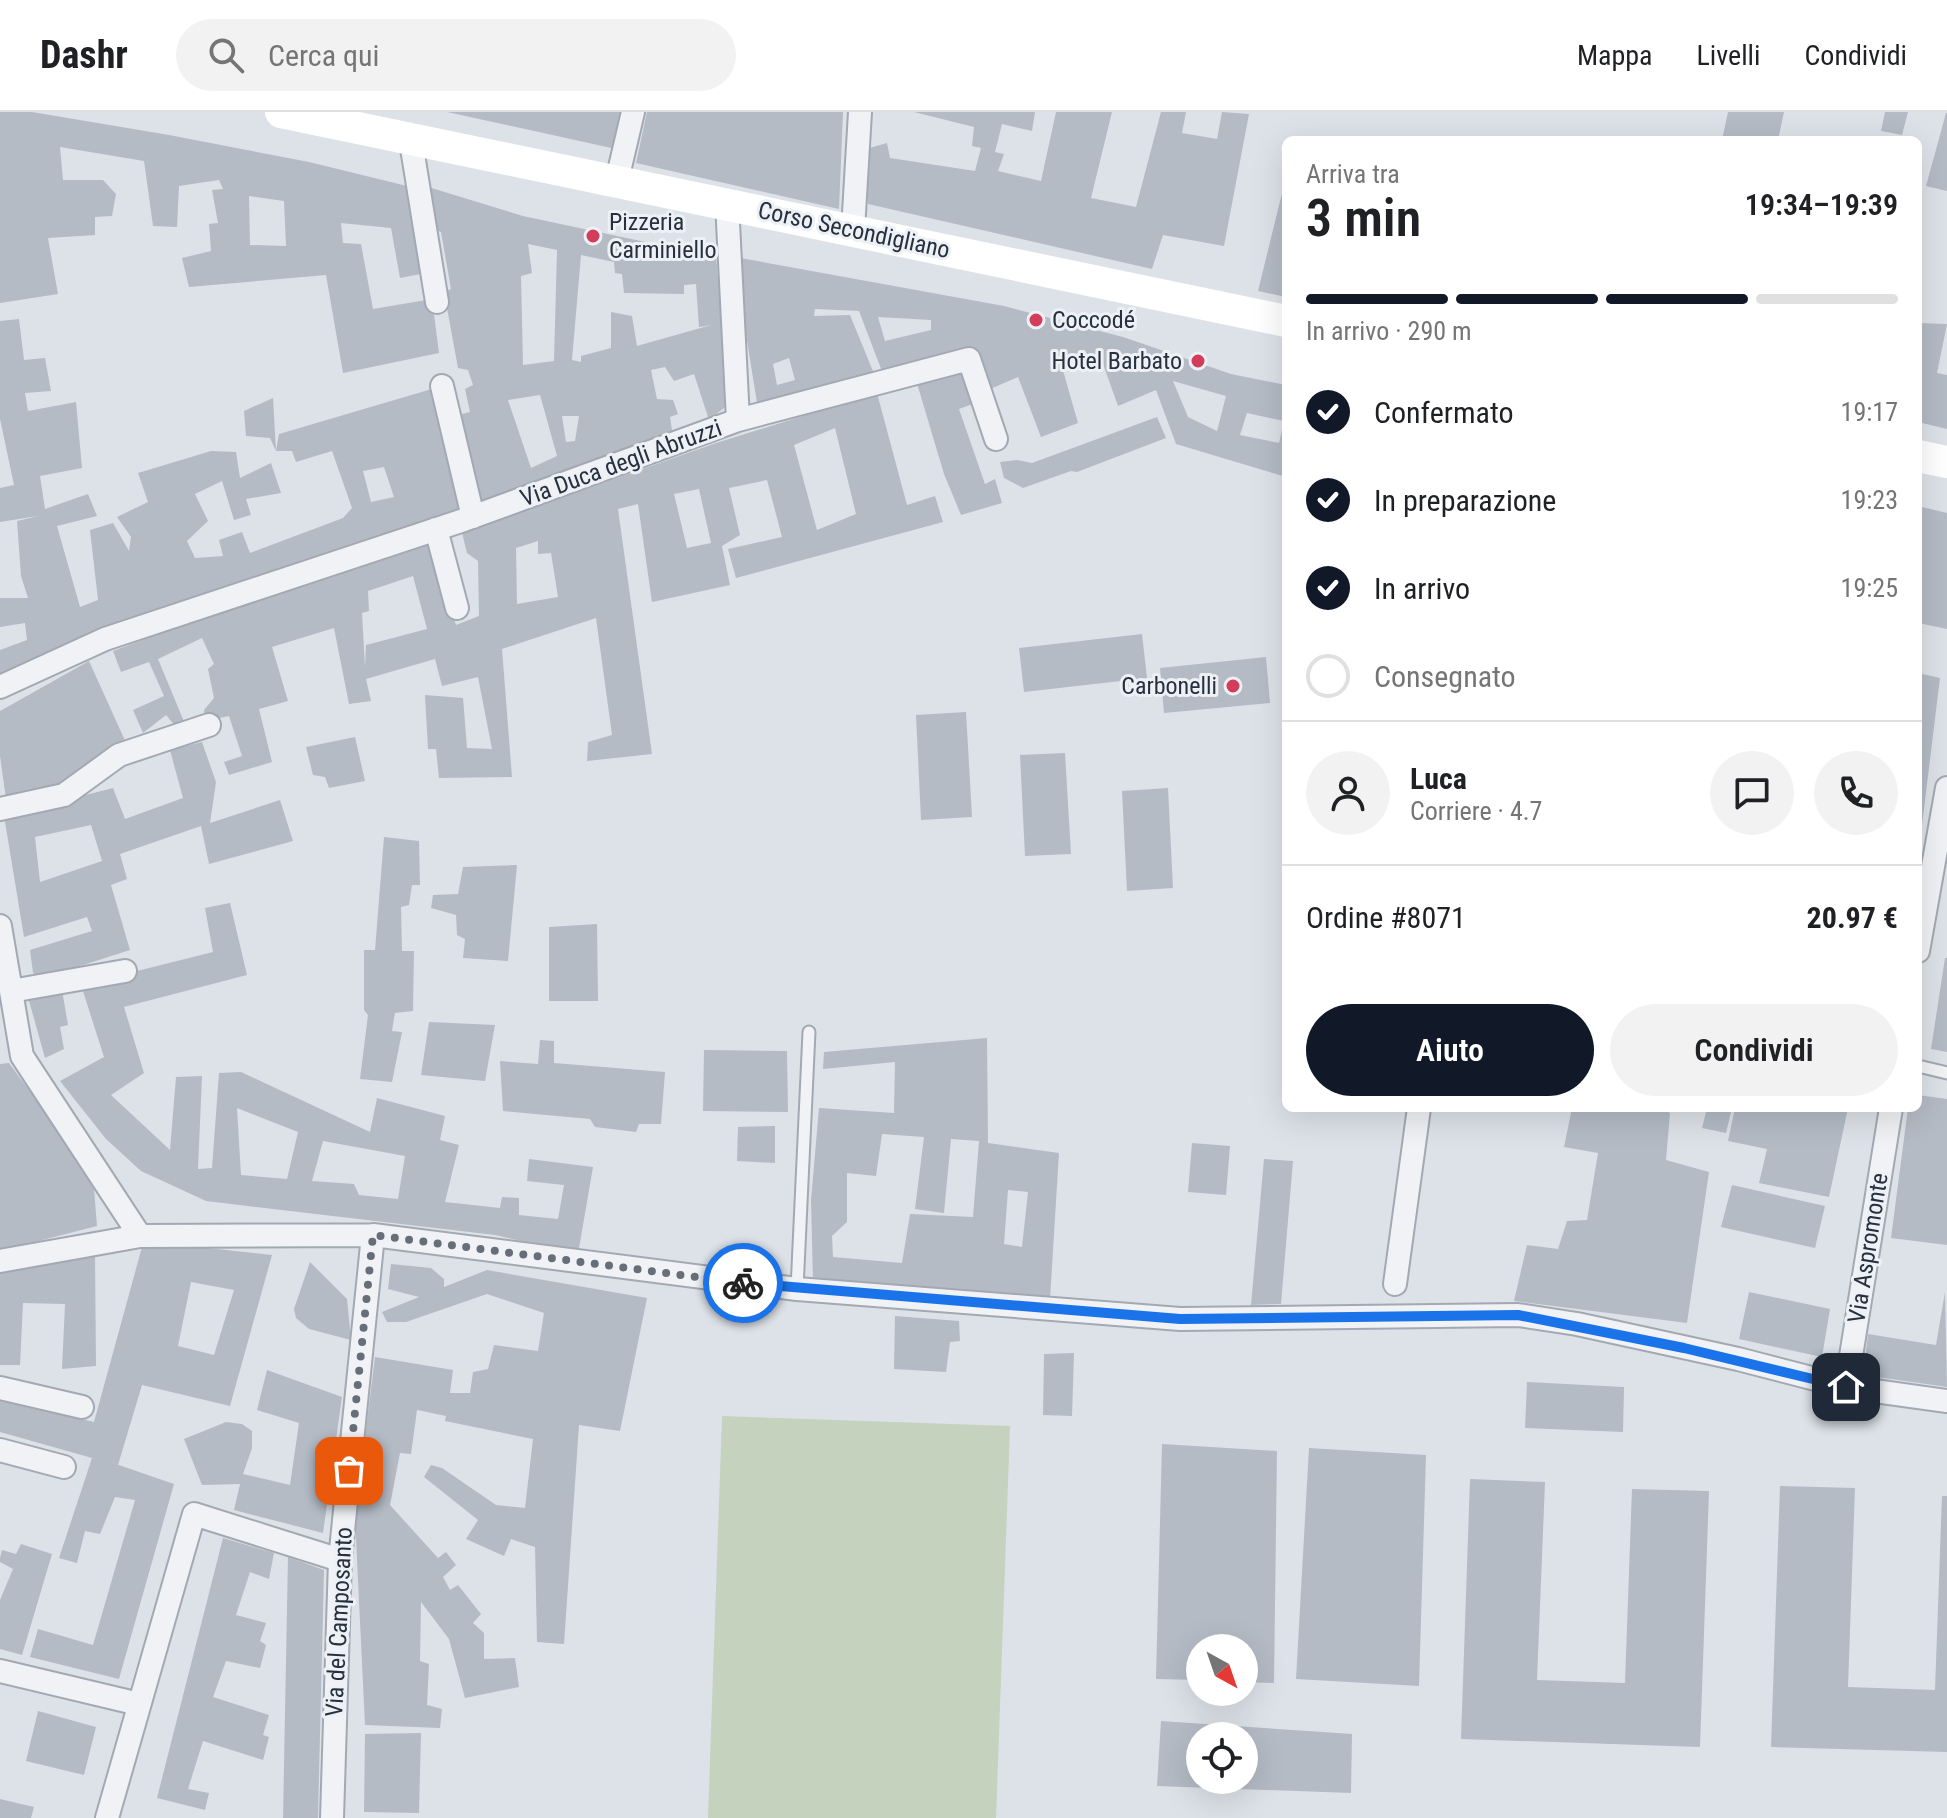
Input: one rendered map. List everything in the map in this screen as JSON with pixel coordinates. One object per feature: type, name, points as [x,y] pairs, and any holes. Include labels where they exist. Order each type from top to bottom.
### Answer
[{"type":"main road","name":"Corso Secondigliano","points":[[281,112],[410,136],[1282,320]]},
{"type":"main road","points":[[1922,457],[1947,462]]},
{"type":"street","points":[[617,180],[633,112]]},
{"type":"street","points":[[853,230],[860,112]]},
{"type":"street","points":[[410,136],[437,302]]},
{"type":"street","name":"Via Duca degli Abruzzi","points":[[0,687],[105,639],[473,517],[738,420],[727,203]]},
{"type":"street","points":[[738,420],[969,359],[996,439]]},
{"type":"street","points":[[442,386],[473,517]]},
{"type":"street","points":[[436,529],[457,608]]},
{"type":"street","points":[[0,809],[64,795],[119,755],[209,725]]},
{"type":"street","points":[[1922,929],[1946,795]]},
{"type":"street","points":[[0,926],[22,1056],[140,1236]]},
{"type":"street","points":[[11,991],[125,971]]},
{"type":"street","points":[[1395,1284],[1418,1112]]},
{"type":"street","name":"Via Aspromonte","points":[[1846,1387],[1890,1112]]},
{"type":"street","points":[[0,1261],[140,1236],[373,1235],[797,1289],[1180,1319],[1518,1315],[1577,1324],[1738,1359],[1846,1387],[1947,1401]]},
{"type":"street","name":"Via del Camposanto","points":[[332,1818],[340,1560],[373,1235]]},
{"type":"street","points":[[0,1388],[82,1407]]},
{"type":"street","points":[[0,1450],[64,1467]]},
{"type":"street","points":[[107,1818],[194,1514],[340,1560]]},
{"type":"street","points":[[0,1671],[139,1704]]},
{"type":"lane","points":[[797,1289],[809,1032]]},
{"type":"lane","points":[[1922,1067],[1947,1073]]},
{"type":"green space","points":[[722,1416],[1010,1426],[996,1818],[708,1818]]},
{"type":"building","points":[[0,112],[32,112],[309,162],[407,186],[426,273],[400,278],[391,228],[341,223],[343,243],[361,244],[373,309],[432,299],[439,353],[343,373],[326,275],[189,287],[182,258],[211,251],[209,224],[218,223],[212,190],[223,189],[219,180],[179,186],[177,227],[153,226],[144,161],[60,147],[63,180],[103,180],[116,194],[112,216],[95,217],[95,235],[48,238],[58,294],[0,303]],"holes":[[[249,196],[284,201],[286,246],[250,245]]]},
{"type":"building","points":[[447,112],[623,112],[616,149]]},
{"type":"building","points":[[647,112],[843,112],[839,209],[636,163]]},
{"type":"building","points":[[914,112],[1035,112],[1032,131],[1002,124],[995,152],[1004,154],[998,171],[1041,181],[1056,112],[1112,112],[1091,198],[1136,207],[1161,112],[1186,112],[1182,133],[1217,139],[1222,112],[1249,114],[1224,246],[1163,235],[1152,269],[868,204],[866,149],[887,143],[890,158],[975,171],[981,148],[972,146],[974,127]]},
{"type":"building","points":[[1728,112],[1784,112],[1779,136],[1723,136]]},
{"type":"building","points":[[1885,112],[1908,112],[1902,135],[1881,131]]},
{"type":"building","points":[[1947,113],[1947,191],[1926,186]]},
{"type":"building","points":[[425,186],[523,216],[716,257],[730,403],[709,420],[694,374],[674,381],[665,367],[651,370],[657,399],[673,400],[678,414],[670,417],[673,437],[479,508],[454,416],[470,412],[465,389],[473,385],[468,370],[458,368],[444,292],[451,289],[441,232],[432,228]],"holes":[[[528,244],[557,250],[554,361],[523,365],[521,276],[532,273]],[[581,255],[614,262],[615,273],[622,274],[624,293],[684,294],[684,285],[696,284],[699,327],[711,325],[637,346],[632,316],[611,312],[611,348],[581,356],[581,362],[572,360]],[[540,395],[557,456],[531,468],[508,400]],[[562,416],[579,416],[575,441],[566,442]]]},
{"type":"building","points":[[1282,193],[1282,296],[1258,291]]},
{"type":"building","points":[[735,257],[1004,306],[1123,337],[1231,374],[1282,384],[1282,421],[1247,413],[1240,435],[1279,443],[1282,430],[1282,476],[1176,444],[1156,390],[1118,406],[1103,364],[1060,360],[1078,423],[1041,437],[1018,377],[988,390],[969,350],[883,374],[859,311],[815,309],[814,316],[850,315],[875,376],[758,409],[745,328],[740,329]],"holes":[[[878,317],[931,320],[931,330],[885,341]],[[789,358],[795,380],[777,385],[773,364]],[[1173,381],[1226,396],[1217,431],[1188,417]]]},
{"type":"building","points":[[19,319],[24,360],[45,358],[51,391],[25,393],[28,411],[76,402],[82,468],[40,476],[45,509],[88,494],[97,516],[57,526],[80,607],[98,600],[90,530],[113,523],[129,551],[131,537],[117,517],[148,502],[138,473],[211,451],[236,452],[240,478],[271,463],[281,493],[246,499],[251,515],[234,520],[222,481],[195,494],[208,521],[187,541],[195,558],[223,556],[219,540],[242,532],[250,553],[343,518],[352,508],[332,451],[296,462],[292,451],[276,451],[279,434],[442,386],[466,512],[0,680],[0,650],[27,640],[25,623],[0,627],[0,598],[28,598],[21,576],[17,521],[38,516],[0,522],[0,488],[14,485],[0,419],[0,321]],"holes":[[[384,467],[394,497],[371,502],[363,471]]]},
{"type":"building","points":[[1922,323],[1947,324],[1937,373],[1947,375],[1947,429],[1922,423]]},
{"type":"building","points":[[967,364],[978,402],[959,409],[985,484],[995,479],[1002,503],[961,515],[944,474],[916,380]]},
{"type":"building","points":[[877,393],[907,505],[935,496],[943,522],[736,578],[728,549],[782,537],[767,480],[729,488],[740,535],[722,546],[730,585],[652,602],[638,504],[618,509],[652,754],[587,761],[588,742],[612,735],[596,618],[502,649],[512,777],[439,778],[436,749],[428,749],[425,695],[463,698],[467,748],[492,749],[478,677],[442,686],[435,659],[366,679],[371,701],[349,704],[334,628],[272,647],[288,701],[259,709],[272,762],[229,775],[224,762],[242,756],[229,716],[205,721],[204,710],[214,698],[208,669],[214,664],[202,638],[158,659],[185,724],[176,727],[166,715],[143,733],[133,710],[164,696],[149,662],[121,672],[113,651],[226,609],[429,542],[456,625],[479,616],[478,561],[467,553],[462,533],[716,443]],"holes":[[[835,428],[856,514],[817,530],[794,445]],[[699,489],[711,543],[687,548],[674,494]],[[538,541],[538,554],[551,553],[558,597],[517,604],[516,548]],[[413,576],[427,629],[366,645],[365,667],[362,613],[369,611],[368,591]]]},
{"type":"building","points":[[273,398],[276,451],[270,438],[246,436],[244,411]]},
{"type":"building","points":[[1157,417],[1166,438],[1077,472],[1071,471],[1023,488],[1004,478],[1000,462],[1017,460],[1032,463]]},
{"type":"building","points":[[1922,507],[1947,513],[1947,629],[1922,624]]},
{"type":"building","points":[[1142,634],[1147,678],[1024,692],[1019,648]]},
{"type":"building","points":[[1266,657],[1270,703],[1164,713],[1160,668]]},
{"type":"building","points":[[89,661],[127,745],[69,785],[6,799],[0,756],[0,711]]},
{"type":"building","points":[[1922,674],[1940,678],[1922,825]]},
{"type":"building","points":[[966,712],[972,817],[921,820],[916,715]]},
{"type":"building","points":[[355,737],[365,781],[329,788],[325,777],[313,775],[306,747]]},
{"type":"building","points":[[202,742],[216,782],[210,823],[280,800],[293,841],[209,864],[201,826],[120,854],[127,879],[111,885],[130,950],[43,978],[33,973],[30,950],[92,931],[87,917],[24,937],[4,816],[113,788],[125,819],[183,798],[170,750]],"holes":[[[91,825],[102,861],[40,882],[35,837]]]},
{"type":"building","points":[[1065,753],[1071,854],[1025,856],[1020,755]]},
{"type":"building","points":[[1168,788],[1173,888],[1127,891],[1122,791]]},
{"type":"building","points":[[384,837],[419,841],[420,885],[412,885],[409,905],[401,907],[402,951],[414,951],[413,1011],[395,1013],[392,1031],[402,1032],[392,1082],[360,1079],[368,1015],[364,1010],[364,950],[375,950]]},
{"type":"building","points":[[517,865],[508,961],[463,958],[465,939],[457,935],[456,915],[431,908],[433,895],[458,894],[463,867]]},
{"type":"building","points":[[230,903],[247,975],[124,1007],[144,1073],[111,1095],[170,1150],[176,1077],[202,1076],[198,1169],[212,1168],[219,1073],[241,1072],[370,1132],[377,1098],[445,1116],[440,1140],[459,1145],[445,1202],[500,1208],[502,1197],[519,1198],[519,1215],[558,1219],[564,1185],[527,1181],[529,1159],[593,1167],[578,1254],[495,1235],[206,1201],[141,1171],[106,1139],[60,1081],[104,1057],[81,985],[213,952],[205,908]],"holes":[[[237,1108],[298,1132],[287,1179],[241,1175]],[[323,1141],[405,1156],[398,1199],[359,1195],[354,1184],[312,1181]]]},
{"type":"building","points":[[597,924],[598,1001],[549,1001],[549,927]]},
{"type":"building","points":[[1947,958],[1947,1052],[1931,1049]]},
{"type":"building","points":[[62,990],[68,1025],[60,1027],[64,1049],[45,1058],[28,997]]},
{"type":"building","points":[[429,1022],[495,1025],[485,1081],[421,1075]]},
{"type":"building","points":[[987,1038],[988,1143],[1059,1153],[1050,1299],[813,1282],[811,1200],[819,1108],[894,1113],[895,1062],[823,1069],[824,1052]],"holes":[[[882,1134],[924,1137],[915,1209],[944,1213],[951,1139],[979,1141],[973,1217],[910,1214],[902,1263],[833,1257],[832,1236],[847,1222],[847,1173],[876,1176]],[[1008,1190],[1028,1192],[1022,1247],[1004,1244]]]},
{"type":"building","points":[[540,1040],[554,1041],[554,1063],[665,1072],[661,1124],[639,1124],[636,1132],[595,1127],[590,1119],[503,1111],[500,1061],[538,1064]]},
{"type":"building","points":[[704,1050],[787,1051],[788,1112],[703,1111]]},
{"type":"building","points":[[9,1063],[93,1176],[97,1226],[0,1251],[0,1064]]},
{"type":"building","points":[[1922,1096],[1947,1099],[1947,1245],[1891,1238],[1907,1112],[1922,1112]]},
{"type":"building","points":[[1571,1112],[1670,1113],[1666,1160],[1709,1172],[1687,1323],[1514,1301],[1527,1245],[1558,1249],[1567,1221],[1587,1220],[1598,1153],[1564,1147]]},
{"type":"building","points":[[1706,1112],[1731,1112],[1726,1133],[1702,1128]]},
{"type":"building","points":[[1734,1112],[1847,1112],[1829,1197],[1759,1183],[1767,1149],[1728,1141]]},
{"type":"building","points":[[775,1126],[775,1163],[737,1161],[738,1127]]},
{"type":"building","points":[[1192,1143],[1230,1146],[1226,1195],[1188,1192]]},
{"type":"building","points":[[1264,1159],[1293,1161],[1281,1304],[1251,1305]]},
{"type":"building","points":[[1732,1185],[1825,1206],[1815,1248],[1721,1227]]},
{"type":"building","points":[[171,1244],[272,1255],[230,1406],[142,1385],[118,1465],[174,1484],[119,1679],[30,1657],[38,1629],[93,1645],[135,1500],[115,1497],[100,1534],[85,1531],[77,1563],[59,1558],[92,1458],[0,1432],[0,1399],[94,1422],[142,1247]],"holes":[[[191,1282],[234,1290],[214,1355],[178,1346]]]},
{"type":"building","points":[[95,1256],[96,1366],[62,1369],[65,1304],[23,1303],[20,1365],[0,1365],[0,1270]]},
{"type":"building","points":[[310,1262],[347,1299],[351,1340],[309,1329],[296,1318],[294,1309]]},
{"type":"building","points":[[391,1264],[431,1268],[444,1279],[444,1287],[487,1270],[647,1298],[620,1431],[579,1425],[564,1644],[537,1642],[535,1547],[511,1539],[504,1556],[466,1539],[478,1520],[424,1477],[431,1465],[442,1468],[496,1505],[525,1508],[533,1439],[445,1421],[446,1416],[417,1410],[411,1454],[400,1453],[390,1505],[438,1558],[446,1552],[456,1565],[443,1577],[450,1590],[458,1585],[481,1614],[473,1623],[484,1633],[484,1659],[515,1658],[519,1687],[465,1698],[449,1639],[421,1602],[420,1661],[429,1664],[427,1705],[442,1709],[440,1728],[365,1725],[355,1518],[375,1357],[453,1370],[450,1393],[470,1393],[473,1372],[488,1369],[494,1345],[538,1351],[544,1313],[487,1294],[406,1322],[387,1322],[382,1312],[419,1297],[388,1289]]},
{"type":"building","points":[[1749,1292],[1830,1309],[1822,1357],[1739,1339]]},
{"type":"building","points":[[1945,1292],[1947,1387],[1863,1375],[1868,1334],[1936,1345]]},
{"type":"building","points":[[895,1316],[959,1321],[960,1341],[950,1342],[946,1372],[894,1369]]},
{"type":"building","points":[[1074,1353],[1072,1416],[1043,1415],[1044,1354]]},
{"type":"building","points":[[267,1370],[342,1397],[323,1533],[234,1510],[240,1484],[202,1485],[184,1439],[226,1422],[242,1424],[252,1431],[252,1448],[243,1474],[290,1485],[299,1423],[257,1410]]},
{"type":"building","points":[[1527,1382],[1624,1387],[1623,1432],[1525,1428]]},
{"type":"building","points":[[1162,1444],[1277,1451],[1274,1683],[1258,1682],[1258,1634],[1186,1634],[1186,1680],[1156,1679]]},
{"type":"building","points":[[1309,1448],[1426,1455],[1419,1686],[1296,1679]]},
{"type":"building","points":[[1470,1479],[1545,1482],[1537,1680],[1625,1683],[1632,1489],[1709,1491],[1700,1747],[1461,1739]]},
{"type":"building","points":[[1780,1486],[1855,1488],[1848,1687],[1935,1690],[1942,1496],[1947,1496],[1947,1752],[1771,1747]]},
{"type":"building","points":[[223,1538],[274,1553],[269,1579],[250,1572],[236,1615],[266,1623],[260,1641],[266,1645],[260,1668],[226,1661],[213,1697],[269,1715],[263,1735],[269,1737],[263,1760],[203,1741],[188,1789],[209,1793],[205,1810],[157,1798]]},
{"type":"building","points":[[21,1544],[52,1554],[22,1655],[0,1649],[0,1600],[13,1569],[0,1562],[0,1558],[2,1550],[16,1554]]},
{"type":"building","points":[[288,1557],[324,1570],[318,1818],[283,1818]]},
{"type":"building","points":[[38,1711],[96,1727],[84,1775],[26,1761]]},
{"type":"building","points":[[1161,1721],[1186,1723],[1186,1787],[1157,1786]]},
{"type":"building","points":[[1258,1728],[1352,1734],[1351,1793],[1258,1790]]},
{"type":"building","points":[[421,1733],[419,1813],[364,1812],[365,1734]]},
{"type":"building","points":[[0,1799],[34,1807],[31,1818],[0,1818]]},
{"type":"way so far","points":[[349,1471],[373,1235],[743,1283]]},
{"type":"place","name":"Pizzeria Carminiello","points":[[593,236]]},
{"type":"place","name":"Coccodé","points":[[1036,320]]},
{"type":"place","name":"Hotel Barbato","points":[[1198,361]]},
{"type":"place","name":"Carbonelli","points":[[1233,686]]},
{"type":"route","points":[[743,1283],[1180,1319],[1518,1315],[1577,1324],[1738,1359],[1846,1387]]}]
